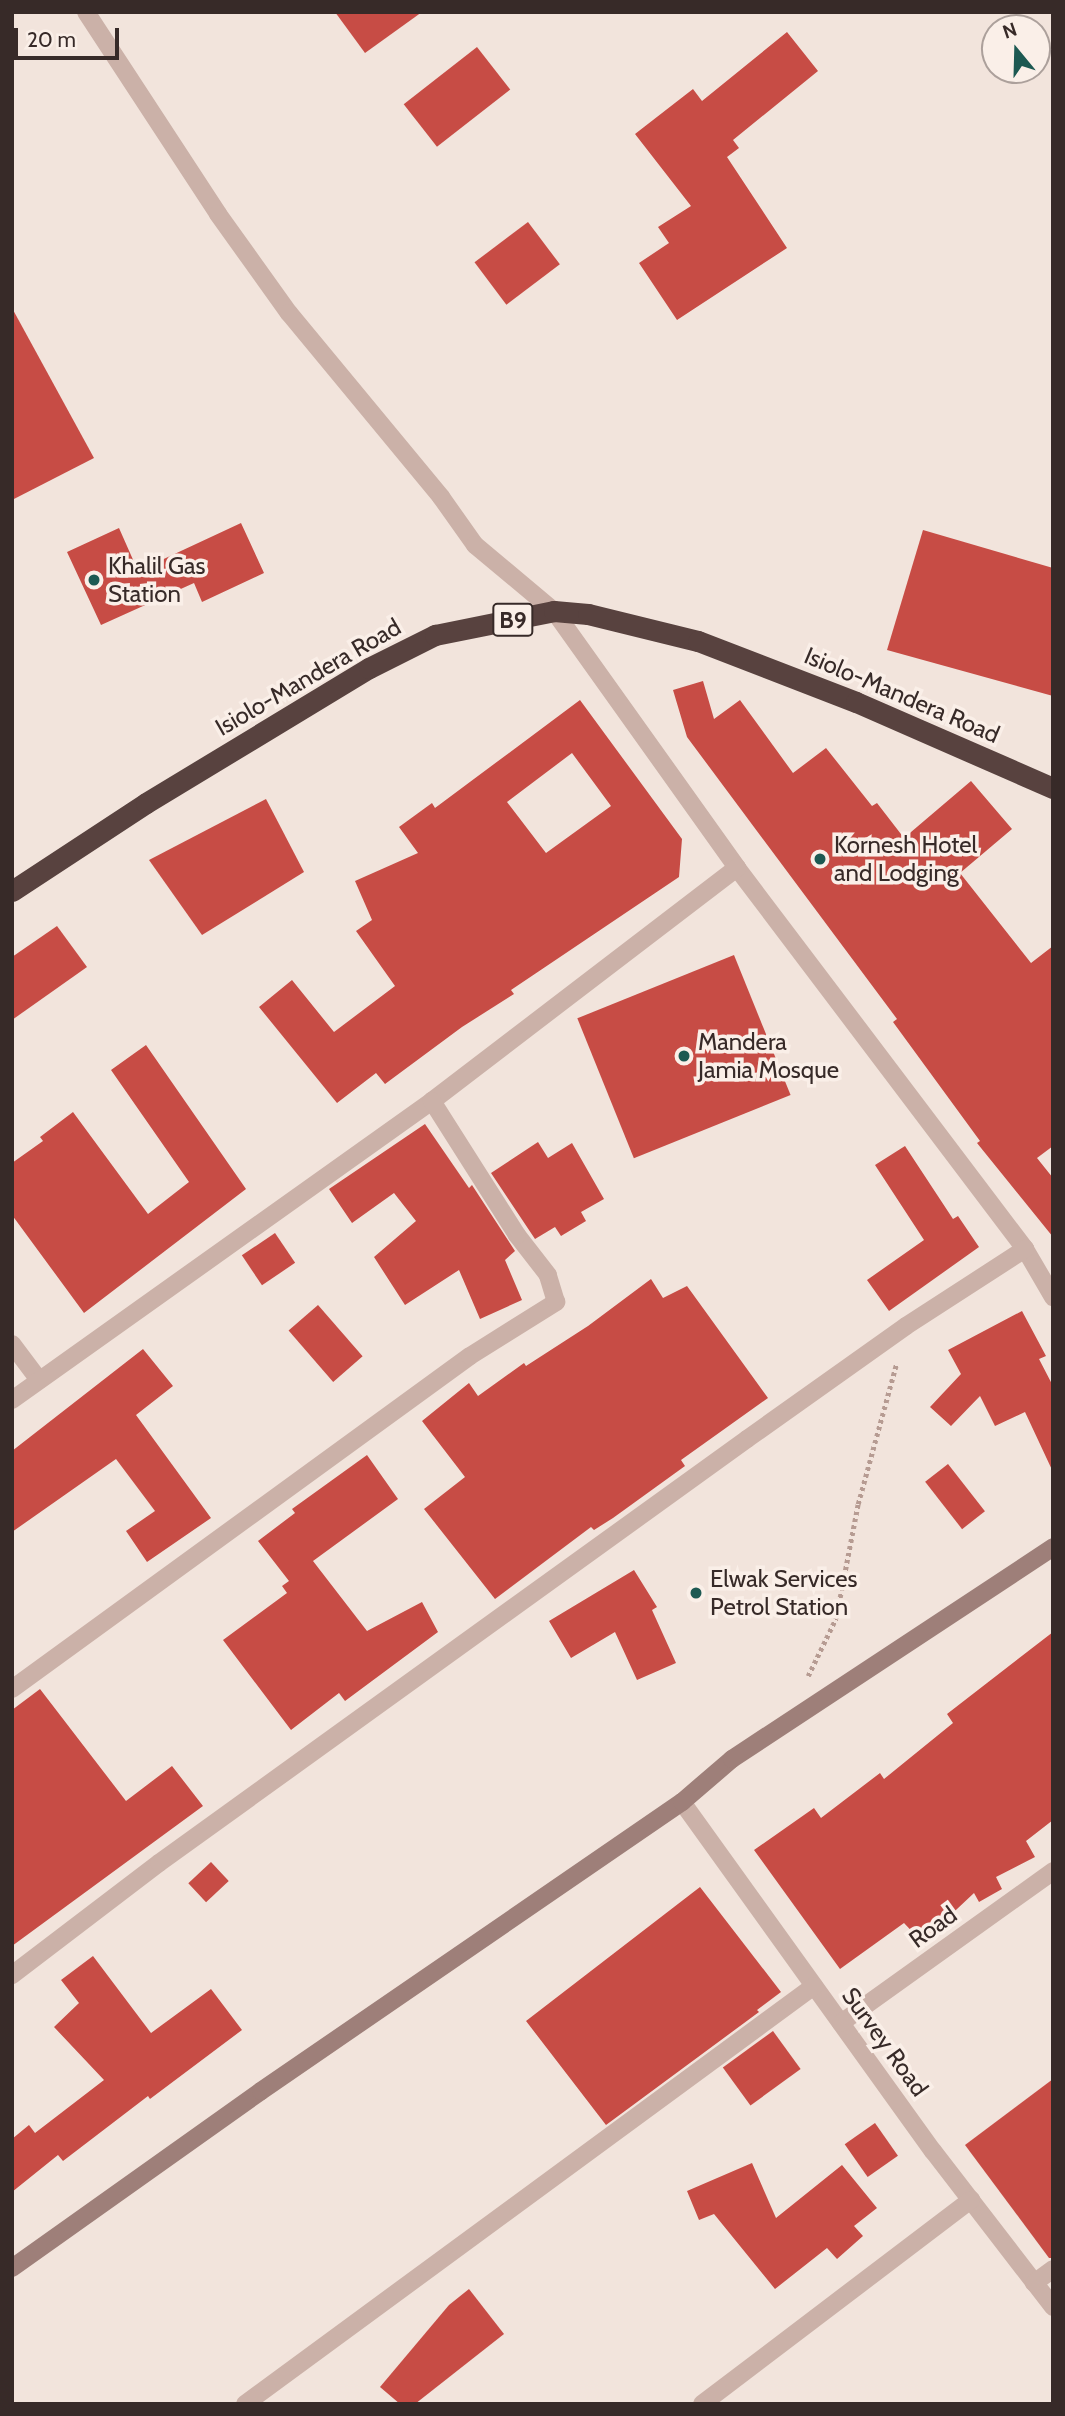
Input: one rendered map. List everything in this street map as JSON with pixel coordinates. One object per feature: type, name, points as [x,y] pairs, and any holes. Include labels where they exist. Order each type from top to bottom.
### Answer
[{"type":"highway","name":"Isiolo-Mandera Road","points":[[12,891],[146,803],[369,668],[435,635],[555,611],[588,614],[698,641],[856,702],[1053,788]]},
{"type":"main road","points":[[12,2268],[261,2091],[682,1802],[732,1759],[1053,1546]]},
{"type":"street","points":[[86,12],[210,202],[289,313],[442,497],[475,545],[555,611],[737,868],[1025,1249],[1053,1297]]},
{"type":"street","points":[[12,1400],[432,1101],[737,868]]},
{"type":"street","points":[[12,1689],[470,1356],[556,1302],[548,1275],[517,1235],[432,1101]]},
{"type":"street","points":[[12,1975],[159,1863],[906,1326],[1025,1249]]},
{"type":"street","points":[[12,1344],[39,1380]]},
{"type":"street","name":"Survey Road","points":[[682,1802],[971,2200],[1053,2307]]},
{"type":"street","name":"Road","points":[[841,2023],[1053,1871]]},
{"type":"street","points":[[245,2404],[814,1986]]},
{"type":"street","points":[[702,2404],[971,2200]]},
{"type":"street","points":[[1034,2283],[1053,2269]]},
{"type":"path","points":[[807,1678],[836,1618],[858,1504],[906,1326]]},
{"type":"building","points":[[335,12],[422,12],[365,53]]},
{"type":"building","points":[[787,32],[818,71],[733,140],[739,148],[727,157],[787,248],[677,320],[639,263],[669,243],[658,227],[691,206],[635,134],[693,89],[702,101]]},
{"type":"building","points":[[477,47],[510,90],[437,147],[404,104]]},
{"type":"building","points":[[528,222],[560,264],[506,305],[474,262]]},
{"type":"building","points":[[12,308],[94,458],[12,500]]},
{"type":"building","points":[[241,523],[264,573],[202,602],[194,583],[101,625],[67,552],[119,528],[138,571]]},
{"type":"building","points":[[923,530],[1053,568],[1053,696],[887,650]]},
{"type":"building","points":[[703,681],[714,719],[740,700],[793,773],[826,748],[872,806],[877,803],[904,838],[971,781],[1012,829],[960,873],[1031,963],[1053,946],[1053,1146],[1037,1158],[1053,1178],[1053,1237],[977,1143],[980,1141],[893,1022],[897,1019],[687,737],[673,690]]},
{"type":"building","points":[[580,700],[682,839],[679,877],[511,990],[514,994],[462,1027],[385,1084],[376,1073],[337,1103],[259,1007],[292,980],[334,1032],[395,986],[356,931],[372,920],[355,881],[418,853],[399,827],[432,803],[435,808]],"holes":[[[572,753],[611,806],[546,853],[507,802]]]},
{"type":"building","points":[[266,799],[304,872],[202,935],[149,860]]},
{"type":"building","points":[[57,926],[87,967],[12,1020],[12,957]]},
{"type":"building","name":"Mandera Jamia Mosque","points":[[734,955],[791,1095],[634,1158],[577,1018]]},
{"type":"building","points":[[146,1045],[246,1189],[84,1313],[12,1215],[12,1163],[43,1141],[40,1137],[73,1112],[148,1214],[189,1182],[111,1070]]},
{"type":"building","points":[[425,1124],[469,1188],[472,1185],[515,1251],[505,1260],[522,1300],[480,1319],[459,1270],[405,1305],[374,1257],[416,1221],[394,1193],[352,1223],[329,1189]]},
{"type":"building","points":[[538,1142],[548,1158],[572,1143],[604,1199],[581,1212],[586,1221],[561,1236],[555,1227],[535,1239],[491,1173]]},
{"type":"building","points":[[905,1146],[953,1219],[958,1216],[979,1247],[889,1311],[867,1280],[924,1240],[875,1165]]},
{"type":"building","points":[[275,1233],[295,1263],[262,1285],[242,1255]]},
{"type":"building","points":[[651,1279],[663,1298],[687,1286],[768,1398],[681,1460],[685,1466],[613,1518],[594,1530],[591,1527],[495,1599],[424,1509],[465,1477],[422,1421],[469,1383],[478,1396],[524,1363],[526,1366],[588,1326]]},
{"type":"building","points":[[318,1305],[363,1356],[333,1382],[289,1331]]},
{"type":"building","points":[[1022,1311],[1046,1356],[1039,1359],[1053,1386],[1053,1472],[1025,1412],[995,1426],[980,1396],[951,1426],[930,1407],[961,1374],[948,1350]]},
{"type":"building","points":[[143,1349],[173,1386],[136,1415],[211,1518],[147,1562],[126,1531],[155,1511],[116,1459],[12,1532],[12,1451]]},
{"type":"building","points":[[367,1455],[398,1499],[313,1561],[367,1631],[422,1602],[438,1632],[345,1701],[339,1693],[291,1730],[223,1640],[287,1593],[282,1586],[289,1581],[258,1541],[295,1513],[292,1509]]},
{"type":"building","points":[[948,1464],[985,1511],[962,1529],[925,1482]]},
{"type":"building","points":[[634,1570],[657,1607],[652,1610],[676,1663],[637,1680],[615,1632],[571,1658],[549,1621]]},
{"type":"building","points":[[1053,1632],[1053,1820],[1026,1841],[1035,1857],[996,1877],[1002,1889],[979,1902],[974,1893],[922,1942],[904,1923],[840,1969],[754,1850],[814,1808],[821,1818],[880,1773],[884,1779],[953,1723],[947,1714]]},
{"type":"building","points":[[40,1689],[126,1801],[172,1766],[203,1806],[12,1946],[12,1710]]},
{"type":"building","points":[[211,1862],[229,1881],[206,1902],[188,1883]]},
{"type":"building","points":[[700,1887],[781,1992],[757,2010],[759,2012],[606,2125],[526,2021]]},
{"type":"building","points":[[93,1956],[151,2033],[211,1989],[242,2030],[150,2099],[148,2096],[63,2161],[58,2155],[12,2192],[12,2139],[29,2125],[35,2133],[104,2080],[54,2027],[79,2003],[61,1980]]},
{"type":"building","points":[[773,2031],[801,2069],[750,2105],[723,2067]]},
{"type":"building","points":[[1053,2079],[1053,2258],[1049,2258],[965,2145]]},
{"type":"building","points":[[875,2123],[898,2156],[868,2177],[845,2144]]},
{"type":"building","points":[[752,2163],[776,2218],[842,2165],[877,2208],[854,2226],[863,2236],[837,2259],[827,2248],[775,2289],[714,2214],[699,2220],[687,2191]]},
{"type":"building","points":[[469,2289],[504,2334],[415,2404],[400,2404],[380,2387],[449,2305]]},
{"type":"place","name":"Khalil Gas Station","points":[[94,580]]},
{"type":"place","name":"Kornesh Hotel and Lodging","points":[[820,859]]},
{"type":"place","name":"Mandera Jamia Mosque","points":[[684,1056]]},
{"type":"place","name":"Elwak Services Petrol Station","points":[[696,1593]]}]
